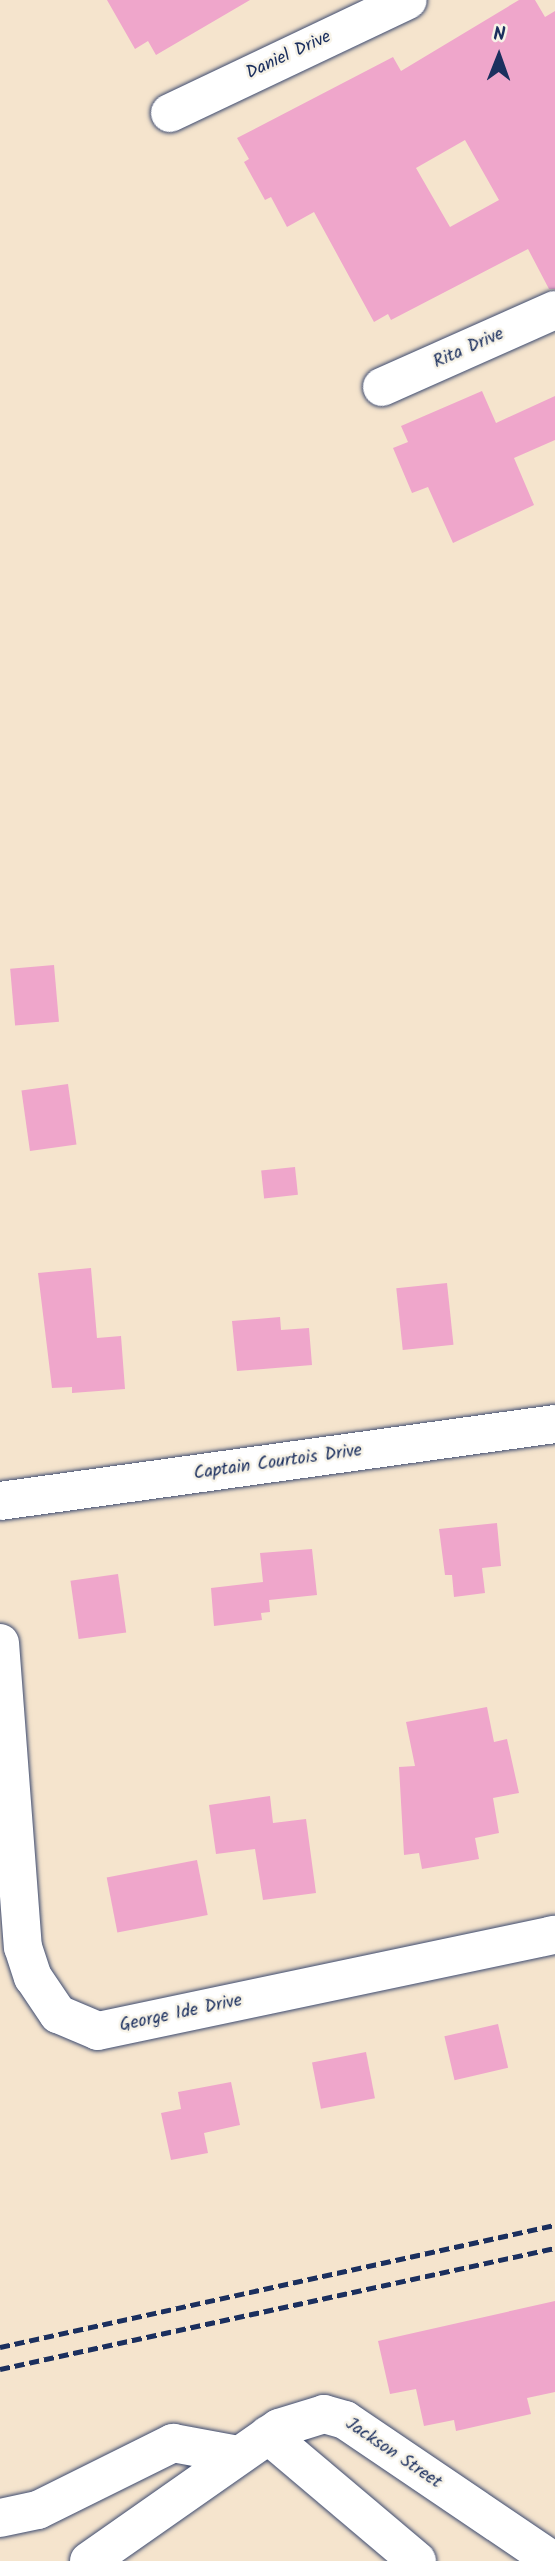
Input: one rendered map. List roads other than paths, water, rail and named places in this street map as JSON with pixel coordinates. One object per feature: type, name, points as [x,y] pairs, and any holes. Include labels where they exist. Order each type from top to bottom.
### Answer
[{"type":"street","name":"Daniel Drive","points":[[170,113],[408,0]]},
{"type":"street","name":"Rita Drive","points":[[382,387],[555,310]]},
{"type":"street","name":"Captain Courtois Drive","points":[[0,1501],[555,1424]]},
{"type":"street","name":"George Ide Drive","points":[[0,1643],[12,1950],[58,2014],[98,2031],[555,1935]]},
{"type":"street","name":"Jackson Street","points":[[89,2561],[253,2445],[302,2418],[324,2414],[345,2420],[553,2561]]},
{"type":"street","points":[[0,2518],[37,2510],[173,2442],[253,2445],[417,2561]]},
{"type":"railway","points":[[0,2347],[555,2225]]},
{"type":"railway","points":[[0,2369],[555,2248]]}]
